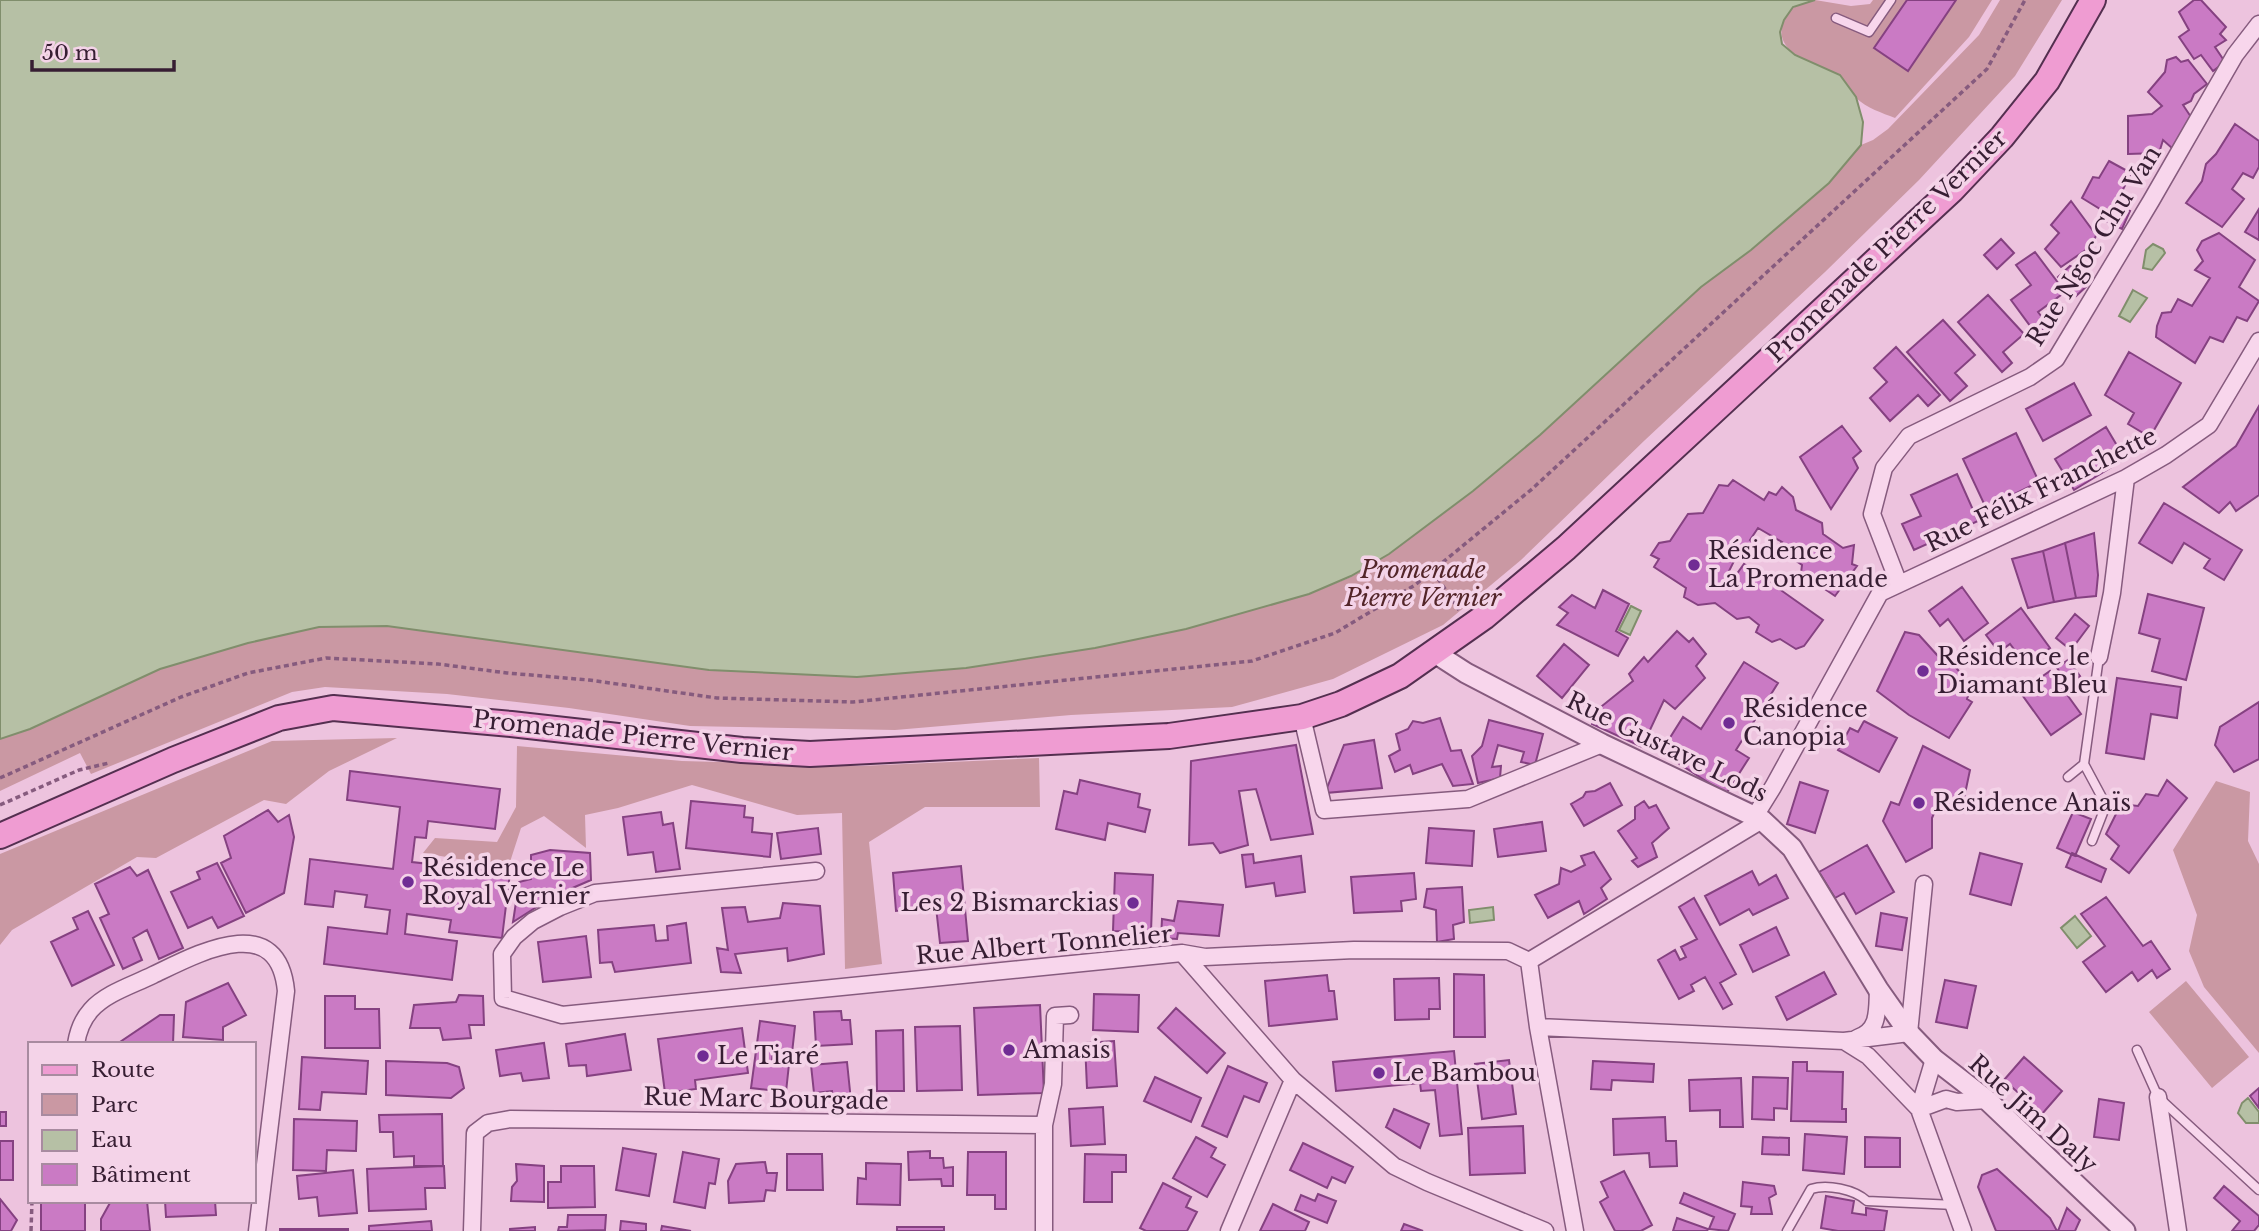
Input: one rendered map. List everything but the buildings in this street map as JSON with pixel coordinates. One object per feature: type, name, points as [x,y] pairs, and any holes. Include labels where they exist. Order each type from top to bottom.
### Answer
[{"type":"main road","name":"Promenade Pierre Vernier","points":[[0,836],[173,760],[279,718],[333,708],[511,724],[742,750],[810,754],[1169,736],[1302,717],[1341,704],[1400,676],[1485,617],[1566,548],[1952,190],[2002,138],[2047,81],[2071,43],[2092,0]]},
{"type":"street","name":"Rue Ngoc Chu Van","points":[[1899,584],[1872,514],[1884,468],[1909,436],[2030,377],[2056,359],[2235,55],[2259,24]]},
{"type":"street","name":"Rue Félix Franchette","points":[[1758,818],[1880,593],[2126,478],[2209,425],[2259,341]]},
{"type":"street","points":[[2099,657],[2112,593],[2126,478]]},
{"type":"street","name":"Rue Gustave Lods","points":[[1434,653],[1466,673],[1602,744],[1758,818],[1792,848],[1878,989],[1909,1033]]},
{"type":"street","points":[[1302,717],[1324,810],[1468,799],[1602,744]]},
{"type":"street","points":[[1575,1231],[1538,1027],[1529,961],[1758,818]]},
{"type":"street","name":"Rue Albert Tonnelier","points":[[816,871],[595,893],[559,907],[533,921],[514,937],[502,954],[503,998],[562,1016],[1182,953],[1205,957],[1354,950],[1508,951],[1529,961]]},
{"type":"street","points":[[1538,1027],[1844,1041],[1909,1033],[1924,884]]},
{"type":"street","points":[[76,1042],[80,1026],[94,1007],[118,992],[201,952],[220,946],[248,943],[265,949],[274,956],[284,974],[286,991],[257,1231]]},
{"type":"street","points":[[1182,953],[1293,1080],[1394,1166],[1545,1231]]},
{"type":"street","points":[[1844,1041],[1867,1035],[1876,1022],[1878,989]]},
{"type":"street","points":[[1044,1231],[1044,1125],[1053,1084],[1055,1016],[1070,1015]]},
{"type":"street","name":"Rue Jim Daly","points":[[1909,1033],[1934,1059],[1987,1100],[2125,1231]]},
{"type":"street","points":[[1844,1041],[1868,1056],[1919,1108],[1963,1231]]},
{"type":"street","points":[[1919,1108],[1934,1059]]},
{"type":"street","points":[[1229,1231],[1293,1080]]},
{"type":"street","points":[[2158,1097],[2178,1231]]},
{"type":"street","points":[[1919,1108],[1946,1099],[1957,1102],[1987,1100]]},
{"type":"street","name":"Rue Marc Bourgade","points":[[472,1231],[475,1133],[488,1123],[510,1119],[1044,1125]]},
{"type":"lane","points":[[1836,18],[1869,32],[1891,0]]},
{"type":"lane","points":[[2092,841],[2106,805],[2084,764],[2099,657]]},
{"type":"lane","points":[[2068,777],[2084,764]]},
{"type":"lane","points":[[2137,1050],[2158,1097],[2259,1190]]},
{"type":"lane","points":[[1787,1231],[1811,1189],[1821,1186],[1859,1194],[1867,1201],[1955,1205]]},
{"type":"path","points":[[0,778],[181,697],[248,673],[326,658],[438,664],[589,680],[717,698],[853,702],[1252,661],[1335,633],[1415,585],[1532,489],[1987,69],[2025,0]]},
{"type":"path","points":[[1433,570],[1464,617]]},
{"type":"path","points":[[0,805],[79,770],[119,761]]},
{"type":"path","points":[[31,1231],[32,1203]]},
{"type":"green space","points":[[1815,0],[1851,6],[1870,4],[1873,0],[1992,0],[1969,37],[1895,118],[1860,102],[1844,81],[1799,57],[1783,41],[1781,31],[1790,11],[1797,5]]},
{"type":"green space","name":"Promenade Pierre Vernier","points":[[2000,0],[2062,0],[2015,76],[1919,180],[1521,560],[1443,625],[1333,679],[1232,707],[1071,715],[895,730],[690,726],[447,694],[325,687],[292,692],[91,774],[80,753],[0,791],[0,739],[30,729],[160,669],[248,643],[319,627],[387,626],[709,670],[857,677],[966,668],[1095,648],[1186,629],[1309,594],[1351,577],[1389,554],[1473,491],[1540,435],[1701,287],[1751,250],[1829,183],[1861,145],[1888,129],[1979,35]]},
{"type":"green space","points":[[397,738],[329,771],[286,804],[264,800],[156,858],[137,857],[12,930],[0,945],[0,854],[272,741]]},
{"type":"green space","points":[[517,746],[682,761],[861,766],[1039,758],[1040,807],[925,807],[869,842],[882,964],[845,969],[842,813],[797,815],[692,785],[618,808],[585,815],[586,848],[544,816],[521,828],[509,865],[493,865],[423,853],[435,838],[497,842],[516,807]]},
{"type":"green space","points":[[2216,781],[2250,792],[2248,841],[2259,864],[2259,1053],[2204,987],[2189,951],[2197,915],[2173,850]]},
{"type":"green space","points":[[2186,981],[2249,1057],[2212,1088],[2149,1012]]},
{"type":"water","points":[[0,0],[1815,0],[1793,7],[1780,32],[1782,44],[1795,55],[1840,75],[1856,97],[1863,122],[1861,145],[1829,183],[1751,250],[1701,287],[1540,435],[1473,491],[1389,554],[1351,576],[1309,594],[1186,629],[1095,648],[966,668],[857,677],[709,670],[387,626],[319,627],[248,643],[160,669],[30,729],[0,739]]},
{"type":"water","points":[[2153,244],[2165,253],[2152,270],[2143,268],[2146,250]]},
{"type":"water","points":[[2133,290],[2147,298],[2130,322],[2119,316]]},
{"type":"water","points":[[1631,606],[1641,611],[1630,635],[1619,630]]},
{"type":"water","points":[[1493,907],[1494,920],[1470,923],[1469,910]]},
{"type":"water","points":[[2075,916],[2091,936],[2077,948],[2061,928]]},
{"type":"water","points":[[2248,1098],[2259,1112],[2259,1123],[2246,1123],[2238,1113],[2242,1103]]},
{"type":"place","name":"Résidence La Promenade","points":[[1694,565]]},
{"type":"place","name":"Résidence le Diamant Bleu","points":[[1923,671]]},
{"type":"place","name":"Résidence Canopia","points":[[1729,723]]},
{"type":"place","name":"Résidence Anaïs","points":[[1919,803]]},
{"type":"place","name":"Résidence Le Royal Vernier","points":[[408,882]]},
{"type":"place","name":"Les 2 Bismarckias","points":[[1133,903]]},
{"type":"place","name":"Amasis","points":[[1009,1050]]},
{"type":"place","name":"Le Tiaré","points":[[703,1056]]},
{"type":"place","name":"Le Bambou","points":[[1379,1073]]}]
